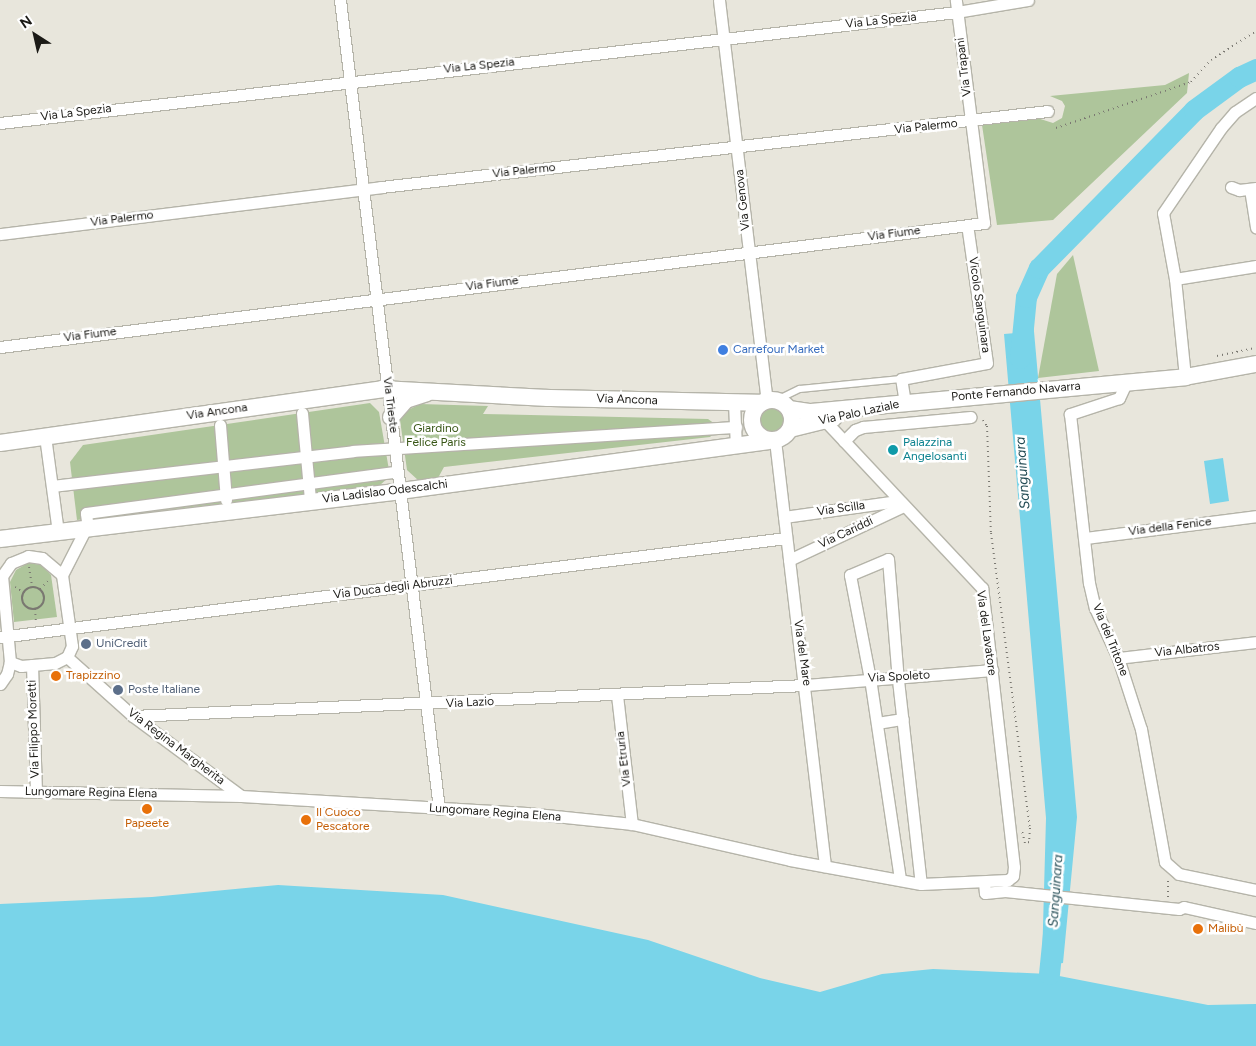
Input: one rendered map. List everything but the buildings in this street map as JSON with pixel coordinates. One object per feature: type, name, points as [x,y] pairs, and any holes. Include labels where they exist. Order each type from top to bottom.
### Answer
[{"type":"street","name":"Via Trieste","points":[[340,0],[439,809]]},
{"type":"street","name":"Via Genova","points":[[719,0],[738,148],[748,252],[773,403]]},
{"type":"street","name":"Via Trapani","points":[[956,0],[984,222]]},
{"type":"street","name":"Via La Spezia","points":[[0,122],[957,12],[1028,0]]},
{"type":"street","points":[[1185,377],[1175,279],[1163,213],[1221,128],[1235,112],[1256,98]]},
{"type":"street","name":"Via Palermo","points":[[0,234],[364,189],[970,122],[1048,111]]},
{"type":"street","points":[[1231,187],[1238,190],[1253,188],[1256,228]]},
{"type":"street","name":"Via Fiume","points":[[0,347],[984,222]]},
{"type":"street","name":"Vicolo Sanguinara","points":[[901,380],[987,363],[967,225]]},
{"type":"street","points":[[1175,279],[1256,266]]},
{"type":"street","points":[[1127,381],[1185,377],[1256,364]]},
{"type":"street","points":[[901,380],[905,403]]},
{"type":"street","name":"Ponte Fernando Navarra","points":[[905,403],[1127,381]]},
{"type":"street","name":"Via del Tritone","points":[[1127,381],[1119,398],[1070,414],[1095,608],[1118,658],[1141,729],[1162,853],[1172,871]]},
{"type":"street","name":"Via Ancona","points":[[0,443],[388,389],[773,403]]},
{"type":"street","name":"Via Ancona","points":[[391,417],[409,398],[434,392]]},
{"type":"street","points":[[734,403],[736,446]]},
{"type":"street","points":[[773,403],[792,417],[790,429],[772,440],[757,435],[751,424],[753,411],[773,403]]},
{"type":"street","name":"Via Palo Laziale","points":[[773,403],[811,412],[905,403]]},
{"type":"street","name":"Via Palo Laziale","points":[[790,429],[905,403]]},
{"type":"street","points":[[302,413],[310,500]]},
{"type":"street","points":[[844,440],[855,430],[863,428],[971,418]]},
{"type":"street","name":"Via del Lavatore","points":[[824,420],[900,504],[982,588],[1013,876],[1005,880],[984,882]]},
{"type":"street","points":[[220,425],[227,512]]},
{"type":"street","points":[[52,486],[306,456],[396,448],[736,427]]},
{"type":"street","points":[[45,436],[58,532]]},
{"type":"street","name":"Via Ladislao Odescalchi","points":[[0,539],[227,512],[310,500],[400,492],[772,440]]},
{"type":"street","name":"Via del Mare","points":[[772,440],[806,685],[825,866]]},
{"type":"street","points":[[10,662],[14,665],[55,663],[67,657],[72,646],[62,576],[87,528],[86,513],[394,472]]},
{"type":"street","name":"Via Scilla","points":[[784,516],[900,504]]},
{"type":"street","name":"Via Cariddi","points":[[789,560],[900,504]]},
{"type":"street","name":"Via della Fenice","points":[[1085,538],[1256,516]]},
{"type":"street","name":"Via Duca degli Abruzzi","points":[[3,636],[786,538]]},
{"type":"street","points":[[0,684],[7,674],[10,662],[3,636],[1,576],[11,563],[28,556],[42,558],[62,576]]},
{"type":"street","points":[[900,879],[870,678],[850,575],[888,559],[898,680],[922,884]]},
{"type":"street","name":"Via Albatros","points":[[1118,658],[1256,642]]},
{"type":"street","name":"Via Regina Margherita","points":[[67,657],[133,716],[241,796]]},
{"type":"street","name":"Via Filippo Moretti","points":[[32,665],[36,792]]},
{"type":"street","name":"Via Spoleto","points":[[806,685],[870,678],[898,680],[992,670]]},
{"type":"street","name":"Via Lazio","points":[[133,716],[426,705],[806,685]]},
{"type":"street","name":"Via Etruria","points":[[617,695],[632,824]]},
{"type":"street","points":[[877,723],[903,719]]},
{"type":"street","name":"Lungomare Regina Elena","points":[[0,791],[241,796],[632,824],[790,860],[922,884],[984,882]]},
{"type":"street","points":[[896,854],[918,851]]},
{"type":"street","points":[[1172,871],[1256,890]]},
{"type":"street","points":[[984,882],[985,893],[1006,891],[1171,908],[1184,907],[1256,923]]},
{"type":"lane","points":[[773,403],[800,389],[901,380]]},
{"type":"path","points":[[1056,128],[1191,82],[1211,60],[1256,31]]},
{"type":"path","points":[[971,418],[982,419],[987,426],[991,533],[1026,790],[1029,842],[1025,843],[1023,831],[1009,830]]},
{"type":"path","points":[[28,556],[32,587]]},
{"type":"path","points":[[32,587],[41,590],[44,596],[44,603],[35,609],[24,605],[22,598],[24,591],[32,587]]},
{"type":"path","points":[[35,609],[37,623]]},
{"type":"path","points":[[1171,908],[1166,890],[1172,871]]},
{"type":"green space","points":[[1189,73],[1187,93],[1053,220],[997,225],[982,125],[1034,117],[1053,123],[1062,118],[1065,106],[1062,101],[1050,96],[1165,85]]},
{"type":"green space","points":[[1073,255],[1099,371],[1038,378],[1057,274]]},
{"type":"green space","points":[[370,403],[379,412],[390,476],[379,486],[77,520],[70,462],[83,445]]},
{"type":"green space","name":"Giardino Felice Paris","points":[[420,404],[488,406],[483,414],[708,419],[715,424],[717,430],[710,437],[444,467],[438,478],[419,481],[407,470],[400,420],[404,412]]},
{"type":"green space","points":[[771,407],[780,411],[784,420],[780,429],[771,433],[762,429],[758,420],[762,411]]},
{"type":"green space","points":[[28,563],[42,565],[51,575],[57,617],[14,622],[10,582],[16,570]]},
{"type":"water","points":[[1033,320],[1077,817],[1063,963],[1054,964],[1042,962],[1046,818],[1004,334],[1016,333]]},
{"type":"water","points":[[1223,458],[1229,501],[1210,504],[1204,461]]},
{"type":"water","points":[[278,885],[443,895],[648,940],[760,978],[820,992],[882,974],[933,969],[1049,974],[1208,1005],[1256,1004],[1256,1046],[0,1046],[0,904],[152,897]]},
{"type":"waterway","name":"Sanguinara","points":[[1020,358],[1026,297],[1039,268],[1194,110],[1239,77],[1256,69]]},
{"type":"waterway","name":"Sanguinara","points":[[1049,974],[1053,934]]},
{"type":"place","name":"Carrefour Market","points":[[723,350]]},
{"type":"place","name":"Palazzina Angelosanti","points":[[893,450]]},
{"type":"place","name":"UniCredit","points":[[86,644]]},
{"type":"place","name":"Trapizzino","points":[[56,676]]},
{"type":"place","name":"Poste Italiane","points":[[118,690]]},
{"type":"place","name":"Papeete","points":[[147,809]]},
{"type":"place","name":"Il Cuoco Pescatore","points":[[306,820]]},
{"type":"place","name":"Malibù","points":[[1198,929]]}]
